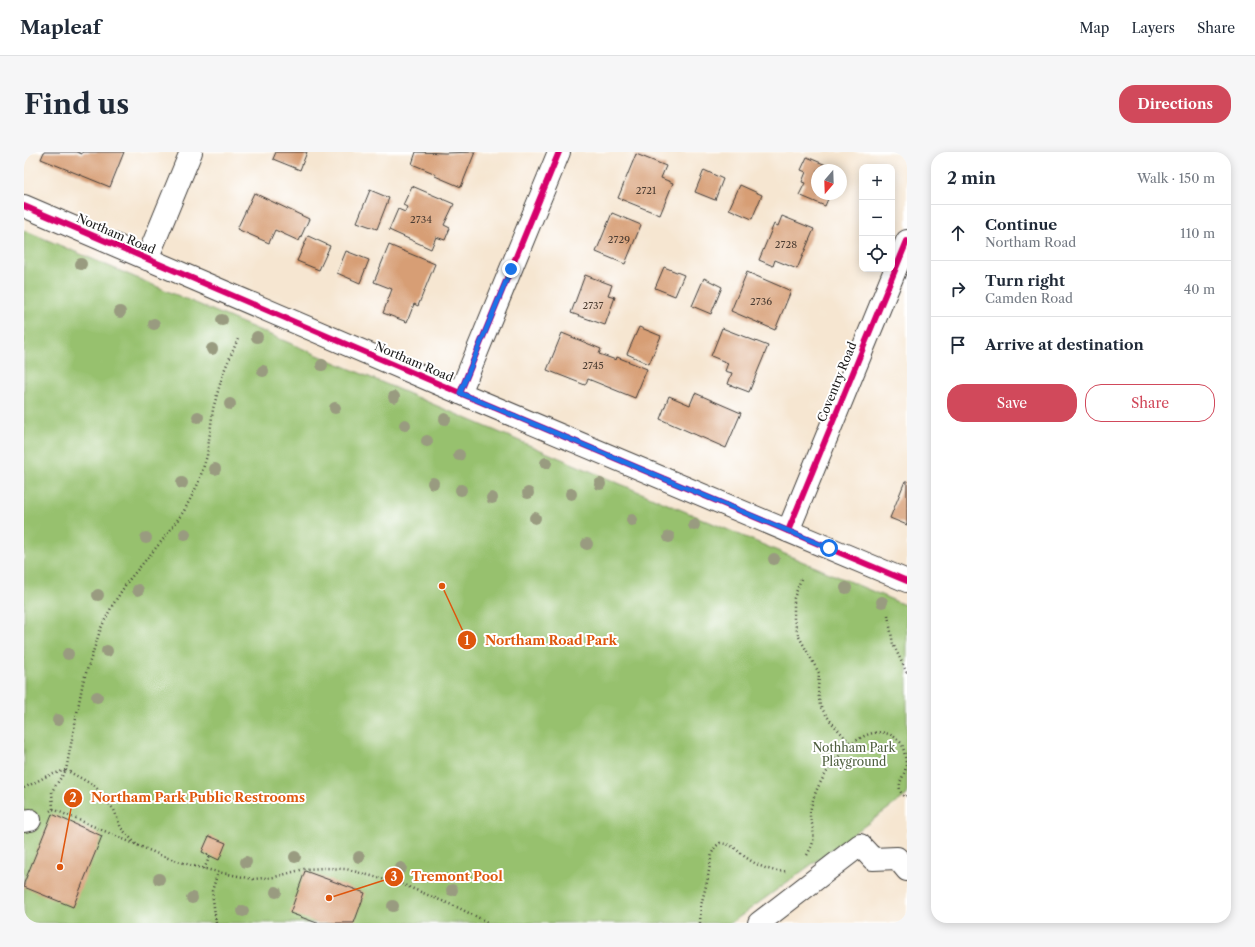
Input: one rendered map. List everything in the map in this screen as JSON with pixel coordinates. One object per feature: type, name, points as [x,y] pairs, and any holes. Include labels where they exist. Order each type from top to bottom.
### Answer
[{"type":"street","points":[[147,259],[191,152]]},
{"type":"street","points":[[460,393],[559,152]]},
{"type":"street","name":"Northam Road","points":[[24,206],[460,393],[907,581]]},
{"type":"street","name":"Coventry Road","points":[[788,531],[907,241]]},
{"type":"street","points":[[759,923],[860,845],[873,859],[897,858],[907,870]]},
{"type":"path","points":[[53,809],[52,791],[66,770],[82,682],[101,628],[112,606],[128,581],[166,536],[184,511],[198,484],[207,456],[213,409],[224,371],[238,339]]},
{"type":"path","points":[[801,579],[794,598],[794,619],[798,635],[819,673],[818,690],[820,706],[831,722],[851,744]]},
{"type":"path","points":[[888,615],[893,644],[907,673]]},
{"type":"path","points":[[803,859],[813,844],[814,835],[810,815],[814,798],[822,780],[830,767],[851,744],[864,736],[876,732],[888,734],[897,738],[903,745],[906,766],[899,785],[900,792],[904,797],[907,795]]},
{"type":"path","points":[[24,788],[47,776],[66,770],[95,786],[114,810],[121,828],[136,844]]},
{"type":"path","points":[[27,821],[37,818],[53,809]]},
{"type":"path","points":[[53,809],[165,857],[204,869],[253,879],[275,877],[304,869],[325,868],[346,870],[404,885],[459,908],[487,923]]},
{"type":"path","points":[[700,923],[701,905],[708,882],[712,854],[715,847],[720,843],[729,844],[737,849],[742,855],[764,868],[786,871],[792,867]]},
{"type":"path","points":[[204,869],[210,856]]},
{"type":"path","points":[[216,923],[212,891],[218,872]]},
{"type":"green space","name":"Nothham Park Playground","points":[[24,230],[907,606],[907,795],[731,923],[24,923]]},
{"type":"building","points":[[44,152],[77,152],[82,154],[82,152],[124,152],[110,187],[41,159]]},
{"type":"building","points":[[276,152],[307,152],[300,170],[273,159]]},
{"type":"building","points":[[416,152],[475,152],[461,187],[412,164]]},
{"type":"building","points":[[636,154],[666,166],[661,178],[673,183],[660,215],[618,198]]},
{"type":"building","points":[[807,157],[824,164],[811,164],[811,200],[828,200],[825,206],[799,195],[805,183],[802,182],[806,172],[801,170]]},
{"type":"building","points":[[704,170],[723,179],[715,200],[695,192]]},
{"type":"building","points":[[740,185],[762,195],[752,219],[729,209]]},
{"type":"building","points":[[412,186],[454,204],[444,225],[450,228],[445,240],[436,237],[431,249],[389,230],[398,209],[405,212],[407,207],[403,205]]},
{"type":"building","points":[[370,190],[389,198],[377,229],[357,222]]},
{"type":"building","points":[[254,193],[309,219],[299,241],[275,230],[269,243],[237,229]]},
{"type":"building","points":[[612,213],[641,225],[625,264],[596,252]]},
{"type":"building","points":[[782,216],[814,229],[797,269],[775,260],[773,266],[759,260],[774,224],[778,226]]},
{"type":"building","points":[[308,236],[330,246],[319,270],[297,261]]},
{"type":"building","points":[[389,245],[435,264],[418,306],[414,304],[407,322],[383,313],[392,289],[374,282]]},
{"type":"building","points":[[346,251],[369,260],[360,283],[337,273]]},
{"type":"building","points":[[664,267],[684,275],[675,296],[655,288]]},
{"type":"building","points":[[747,272],[791,291],[775,330],[731,311]]},
{"type":"building","points":[[585,275],[612,285],[608,295],[615,297],[605,325],[571,313]]},
{"type":"building","points":[[704,278],[722,287],[711,314],[692,306]]},
{"type":"building","points":[[639,327],[661,336],[649,364],[627,354]]},
{"type":"building","points":[[722,328],[768,346],[749,392],[728,384],[732,373],[725,371],[728,363],[711,356]]},
{"type":"building","points":[[562,333],[601,349],[599,354],[616,360],[617,357],[647,369],[635,398],[588,379],[585,385],[547,370]]},
{"type":"building","points":[[695,393],[741,413],[726,448],[660,419],[669,396],[690,405]]},
{"type":"building","points":[[905,481],[907,481],[907,525],[890,518]]},
{"type":"building","points":[[52,814],[102,836],[73,907],[24,887],[24,883]]},
{"type":"building","points":[[209,836],[226,843],[219,860],[202,852]]},
{"type":"building","points":[[305,871],[365,893],[354,923],[317,923],[290,913]]},
{"type":"cycle path","points":[[460,393],[559,152]]},
{"type":"cycle path","points":[[24,206],[460,393],[907,581]]},
{"type":"cycle path","points":[[788,531],[907,241]]},
{"type":"place","name":"Northam Road Park","points":[[442,586]]},
{"type":"place","name":"Northam Park Public Restrooms","points":[[60,867]]},
{"type":"place","name":"Tremont Pool","points":[[329,898]]},
{"type":"route","points":[[511,269],[460,393],[829,548]]}]
